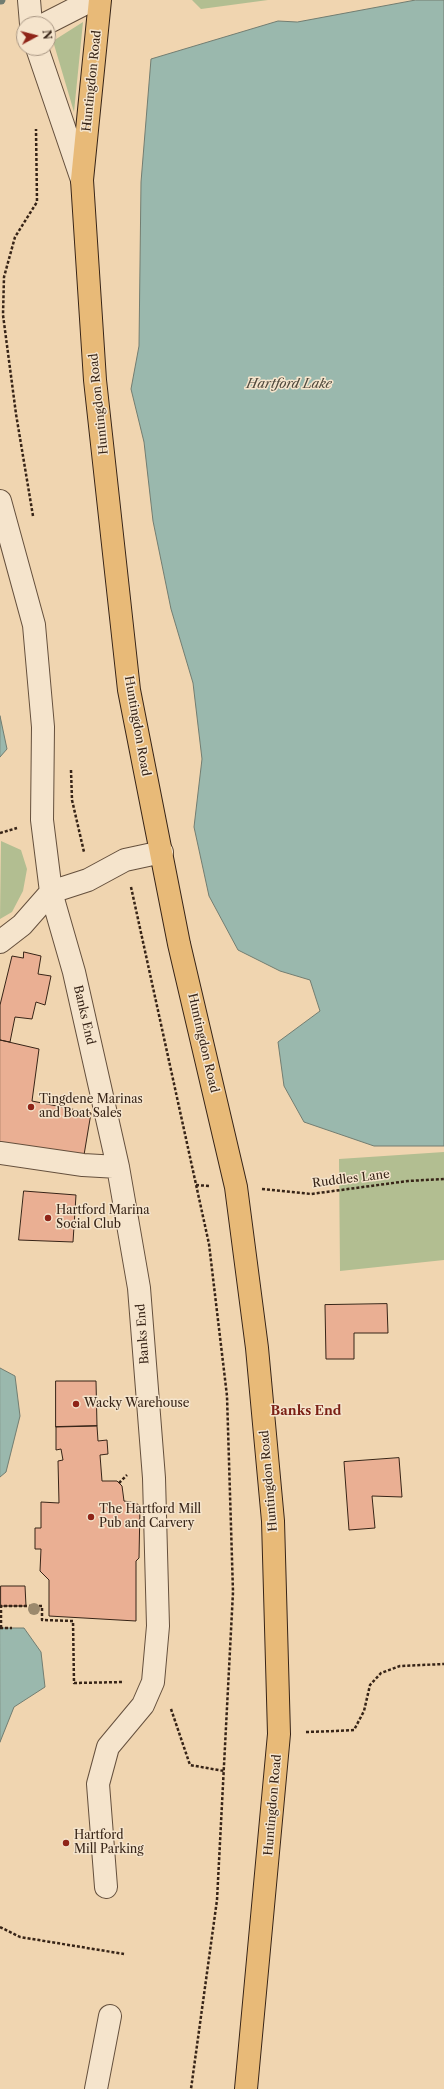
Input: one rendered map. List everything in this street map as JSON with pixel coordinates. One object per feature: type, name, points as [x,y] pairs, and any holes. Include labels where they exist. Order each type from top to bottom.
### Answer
[{"type":"main road","name":"Huntingdon Road","points":[[100,0],[82,180],[96,380],[129,690],[180,944],[236,1187],[257,1348],[273,1521],[279,1734],[246,2089]]},
{"type":"street","points":[[29,0],[30,16]]},
{"type":"street","points":[[56,18],[92,0]]},
{"type":"street","points":[[41,56],[82,180]]},
{"type":"street","name":"Banks End","points":[[0,501],[34,625],[43,727],[42,820],[51,892],[74,972],[118,1167],[139,1288],[153,1471],[158,1626],[153,1682],[143,1705],[108,1747],[98,1784],[106,1886]]},
{"type":"street","points":[[0,942],[22,925],[51,892],[88,880],[125,860],[162,852]]},
{"type":"street","points":[[0,1152],[83,1165],[118,1167]]},
{"type":"street","points":[[96,2089],[110,2016]]},
{"type":"path","points":[[34,521],[16,414],[4,315],[4,277],[14,238],[37,202],[35,122]]},
{"type":"path","points":[[71,769],[72,800],[88,880]]},
{"type":"path","points":[[125,860],[208,1244],[227,1396],[233,1592],[224,1771],[217,1900],[191,2089]]},
{"type":"path","name":"Ruddles Lane","points":[[236,1187],[311,1194],[408,1181],[444,1178]]},
{"type":"path","points":[[12,1628],[0,1628],[1,1606],[42,1606],[42,1620],[74,1621],[74,1683],[153,1682]]},
{"type":"path","points":[[279,1734],[354,1730],[364,1711],[370,1685],[381,1673],[400,1666],[444,1664]]},
{"type":"path","points":[[169,1703],[190,1765],[224,1771]]},
{"type":"path","points":[[0,1927],[20,1938],[124,1954]]},
{"type":"green space","points":[[192,0],[268,0],[201,9]]},
{"type":"green space","points":[[83,22],[74,112],[56,51],[56,39]]},
{"type":"green space","points":[[1,841],[21,850],[27,869],[23,891],[12,912],[0,919]]},
{"type":"green space","points":[[444,1152],[444,1260],[340,1271],[339,1159]]},
{"type":"water","name":"Hartford Lake","points":[[416,0],[444,0],[444,1146],[374,1146],[304,1122],[284,1086],[278,1042],[320,1011],[310,980],[280,971],[238,950],[209,896],[194,827],[202,759],[193,683],[171,609],[153,521],[144,442],[131,389],[139,346],[141,182],[151,59],[278,21],[297,22]]},
{"type":"water","points":[[0,716],[7,749],[0,757]]},
{"type":"water","points":[[0,1368],[15,1376],[20,1416],[6,1472],[0,1477]]},
{"type":"water","points":[[0,1628],[24,1628],[41,1652],[45,1687],[14,1707],[0,1742]]},
{"type":"building","points":[[24,952],[41,956],[38,974],[51,976],[45,1005],[36,1002],[32,1019],[15,1017],[10,1042],[0,1040],[0,1005],[12,956],[23,958]]},
{"type":"building","name":"Tingdene Marinas and Boat Sales","points":[[0,1040],[39,1049],[32,1101],[91,1113],[83,1161],[0,1151]]},
{"type":"building","name":"Hartford Marina Social Club","points":[[24,1191],[76,1195],[73,1242],[19,1240]]},
{"type":"building","points":[[387,1304],[388,1333],[354,1333],[354,1359],[326,1359],[325,1305]]},
{"type":"building","name":"Wacky Warehouse","points":[[56,1381],[96,1381],[97,1426],[56,1427]]},
{"type":"building","name":"The Hartford Mill Pub and Carvery","points":[[97,1426],[98,1441],[107,1440],[108,1454],[100,1455],[102,1481],[117,1481],[122,1486],[124,1501],[136,1503],[140,1506],[139,1558],[136,1561],[136,1621],[49,1616],[49,1580],[40,1571],[41,1549],[35,1549],[35,1528],[41,1528],[41,1502],[59,1503],[58,1461],[63,1460],[61,1449],[56,1450],[56,1427]]},
{"type":"building","points":[[399,1458],[402,1497],[372,1496],[375,1528],[349,1530],[344,1462]]},
{"type":"building","points":[[1,1586],[25,1586],[26,1606],[1,1606]]},
{"type":"place","name":"Tingdene Marinas and Boat Sales","points":[[31,1107]]},
{"type":"place","name":"Hartford Marina Social Club","points":[[48,1218]]},
{"type":"place","name":"Wacky Warehouse","points":[[76,1404]]},
{"type":"place","name":"The Hartford Mill Pub and Carvery","points":[[91,1517]]},
{"type":"place","name":"Hartford Mill Parking","points":[[66,1843]]},
{"type":"district","name":"Banks End","points":[[306,1411]]}]
